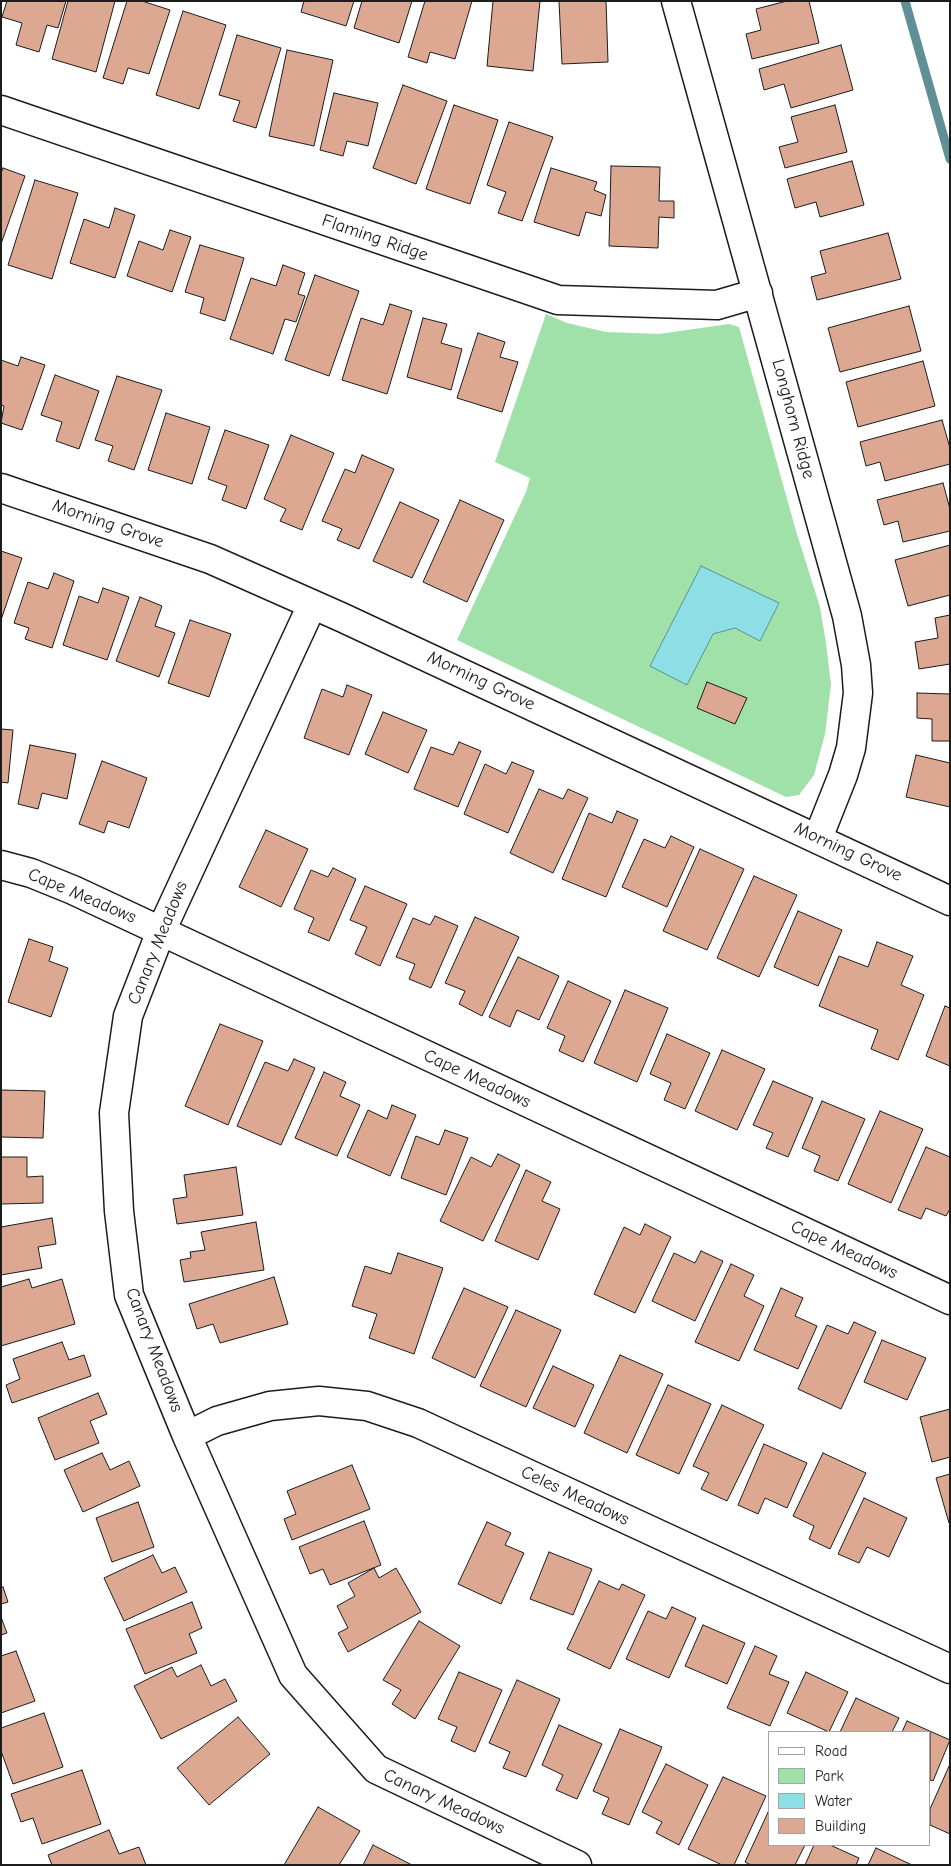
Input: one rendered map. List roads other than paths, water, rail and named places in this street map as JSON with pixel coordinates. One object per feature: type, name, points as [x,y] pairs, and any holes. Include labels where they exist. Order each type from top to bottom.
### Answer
[{"type":"street","name":"Longhorn Ridge","points":[[676,1],[848,616],[856,665],[856,721],[843,775],[818,838]]},
{"type":"street","name":"Flaming Ridge","points":[[1,110],[558,300],[717,305],[758,293]]},
{"type":"street","name":"Morning Grove","points":[[1,488],[210,559],[818,838],[950,901]]},
{"type":"street","name":"Canary Meadows","points":[[312,605],[161,931],[128,1016],[114,1123],[119,1211],[129,1295],[187,1436],[293,1675],[376,1769],[577,1865]]},
{"type":"street","name":"Cape Meadows","points":[[1,864],[31,873],[73,890],[950,1300]]},
{"type":"street","name":"Celes Meadows","points":[[187,1436],[217,1422],[270,1406],[319,1401],[367,1406],[418,1423],[950,1669]]},
{"type":"water","points":[[701,566],[779,603],[760,641],[735,628],[713,634],[687,685],[650,666]]},
{"type":"waterway","points":[[905,1],[950,159]]}]
